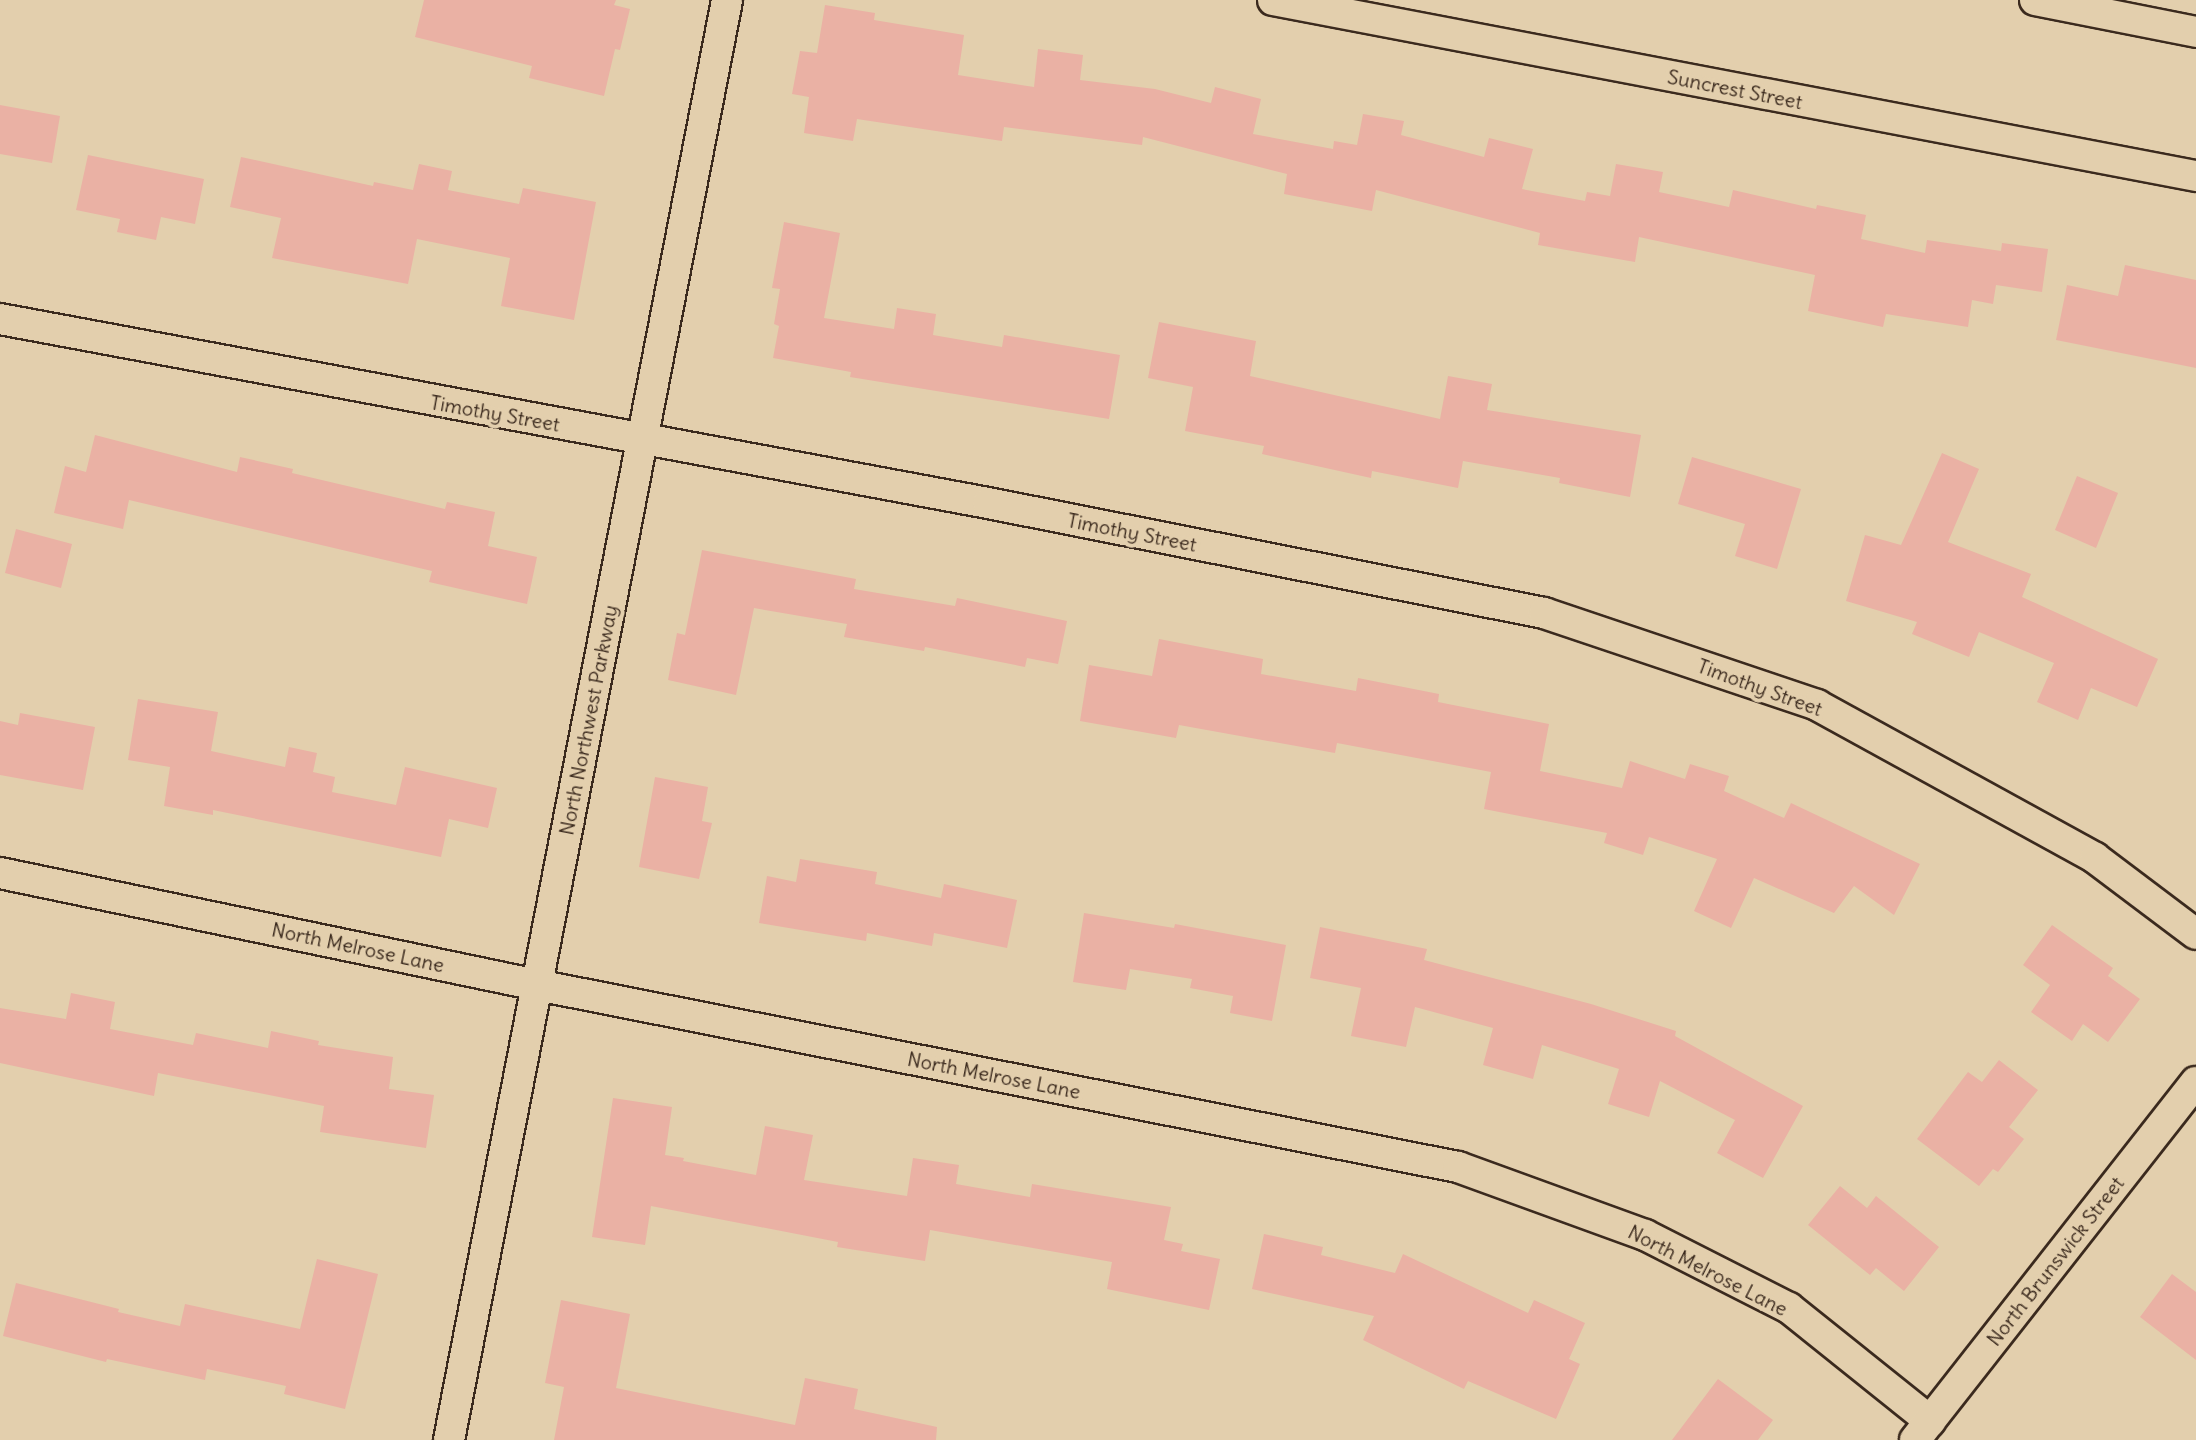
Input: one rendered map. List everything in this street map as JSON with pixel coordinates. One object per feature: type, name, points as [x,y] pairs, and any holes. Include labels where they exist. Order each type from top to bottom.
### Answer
[{"type":"street","name":"North Northwest Parkway","points":[[449,1440],[727,0]]},
{"type":"street","name":"Suncrest Street","points":[[1273,0],[2196,176]]},
{"type":"street","points":[[2035,0],[2196,32]]},
{"type":"street","name":"Timothy Street","points":[[0,319],[1544,613],[1817,705],[2095,858],[2196,934]]},
{"type":"street","name":"North Melrose Lane","points":[[0,873],[537,985],[1458,1167],[1645,1235],[1789,1308],[1922,1430]]},
{"type":"street","name":"North Brunswick Street","points":[[1922,1430],[2196,1082]]},
{"type":"building","points":[[424,0],[616,0],[614,5],[630,9],[620,50],[615,49],[604,96],[529,78],[532,66],[415,37]]},
{"type":"building","points":[[825,5],[875,13],[874,20],[964,35],[958,75],[1034,87],[1038,49],[1083,55],[1080,80],[1155,89],[1211,103],[1215,87],[1261,99],[1253,134],[1333,149],[1334,141],[1357,145],[1363,114],[1404,121],[1401,135],[1484,157],[1489,138],[1533,149],[1522,189],[1585,201],[1587,192],[1610,196],[1616,164],[1663,172],[1659,192],[1729,207],[1733,190],[1816,209],[1817,205],[1866,215],[1861,239],[1925,253],[1927,240],[2001,251],[2002,243],[2048,249],[2042,292],[1996,285],[1993,304],[1972,300],[1968,327],[1886,314],[1883,327],[1808,311],[1815,275],[1639,237],[1635,262],[1538,245],[1540,233],[1376,190],[1372,211],[1284,194],[1287,174],[1143,137],[1142,145],[1004,127],[1002,141],[857,119],[853,141],[804,133],[809,97],[792,94],[800,51],[817,53]]},
{"type":"building","points":[[0,105],[60,116],[52,163],[0,154]]},
{"type":"building","points":[[88,155],[204,179],[195,224],[161,217],[156,240],[117,232],[120,219],[76,210]]},
{"type":"building","points":[[241,157],[373,186],[374,182],[413,190],[419,164],[452,171],[448,190],[519,204],[523,188],[596,202],[574,320],[501,306],[510,258],[417,239],[408,284],[272,258],[281,218],[230,207]]},
{"type":"building","points":[[784,222],[840,233],[824,318],[894,329],[897,308],[936,314],[933,335],[1002,347],[1004,335],[1120,355],[1109,419],[850,377],[851,372],[773,358],[779,326],[774,324],[780,289],[772,288]]},
{"type":"building","points":[[2125,265],[2196,280],[2196,368],[2056,340],[2067,285],[2118,296]]},
{"type":"building","points":[[1159,322],[1256,341],[1250,376],[1440,419],[1448,376],[1492,384],[1487,410],[1641,435],[1630,497],[1559,483],[1560,478],[1463,461],[1458,488],[1372,471],[1371,478],[1262,454],[1264,446],[1185,431],[1193,387],[1148,378]]},
{"type":"building","points":[[95,435],[237,472],[240,457],[293,469],[292,473],[445,509],[447,502],[495,512],[488,546],[537,557],[527,604],[429,582],[432,571],[129,500],[123,529],[54,513],[65,466],[86,472]]},
{"type":"building","points":[[1942,453],[1979,469],[1948,542],[2031,574],[2022,597],[2158,659],[2137,707],[2091,688],[2078,720],[2037,702],[2054,663],[1979,632],[1969,657],[1912,634],[1917,622],[1846,601],[1865,535],[1901,545]]},
{"type":"building","points":[[1692,457],[1801,489],[1777,569],[1735,556],[1745,524],[1678,504]]},
{"type":"building","points":[[2077,476],[2118,493],[2096,548],[2055,530]]},
{"type":"building","points":[[16,529],[72,544],[61,588],[5,573]]},
{"type":"building","points":[[702,550],[856,579],[854,589],[955,606],[957,598],[1067,621],[1058,664],[1027,658],[1025,667],[925,647],[924,651],[844,637],[847,624],[754,608],[736,695],[668,680],[677,633],[685,635]]},
{"type":"building","points":[[1159,639],[1263,659],[1261,674],[1356,691],[1358,678],[1439,694],[1438,702],[1549,724],[1540,771],[1622,788],[1630,761],[1685,779],[1690,764],[1729,776],[1724,791],[1784,818],[1791,803],[1920,864],[1894,915],[1854,886],[1834,913],[1754,878],[1731,928],[1694,911],[1717,859],[1649,837],[1643,855],[1604,843],[1607,833],[1484,809],[1491,772],[1337,743],[1335,753],[1179,725],[1176,738],[1080,721],[1089,665],[1152,676]]},
{"type":"building","points":[[138,699],[218,712],[211,751],[285,767],[289,747],[317,753],[313,772],[335,777],[332,792],[396,805],[405,767],[497,788],[488,828],[449,819],[441,857],[213,810],[213,815],[164,806],[170,767],[128,760]]},
{"type":"building","points":[[20,713],[95,727],[83,790],[0,775],[0,721],[18,725]]},
{"type":"building","points":[[655,777],[708,787],[702,821],[712,823],[699,879],[639,867]]},
{"type":"building","points":[[800,859],[877,872],[875,884],[941,898],[944,884],[1017,900],[1007,948],[934,933],[932,946],[867,933],[866,941],[759,923],[767,876],[796,882]]},
{"type":"building","points":[[1084,913],[1174,928],[1175,924],[1286,945],[1272,1021],[1230,1013],[1233,996],[1190,988],[1192,979],[1130,969],[1126,990],[1073,982]]},
{"type":"building","points":[[2052,925],[2113,968],[2108,976],[2140,999],[2108,1042],[2083,1024],[2072,1041],[2031,1012],[2050,985],[2023,965]]},
{"type":"building","points":[[1320,927],[1427,949],[1424,960],[1591,1004],[1676,1031],[1675,1036],[1803,1106],[1763,1178],[1717,1153],[1735,1120],[1660,1081],[1649,1117],[1608,1104],[1619,1069],[1542,1045],[1533,1079],[1483,1065],[1493,1028],[1415,1007],[1406,1047],[1351,1036],[1361,988],[1310,978]]},
{"type":"building","points":[[71,993],[115,1002],[110,1029],[193,1045],[196,1033],[268,1048],[271,1031],[319,1041],[318,1045],[393,1057],[389,1089],[434,1095],[426,1148],[320,1132],[324,1106],[158,1073],[154,1096],[0,1063],[0,1008],[66,1019]]},
{"type":"building","points":[[1999,1060],[2038,1090],[2009,1127],[2024,1139],[1998,1172],[1993,1169],[1979,1186],[1917,1139],[1968,1072],[1982,1082]]},
{"type":"building","points":[[613,1098],[672,1107],[665,1155],[684,1158],[683,1161],[756,1175],[765,1126],[813,1135],[804,1180],[907,1196],[913,1158],[959,1165],[956,1184],[1030,1197],[1032,1184],[1171,1207],[1164,1240],[1183,1244],[1181,1251],[1220,1259],[1209,1310],[1107,1289],[1112,1262],[930,1230],[925,1261],[837,1247],[838,1242],[651,1206],[645,1245],[592,1237]]},
{"type":"building","points":[[1840,1186],[1867,1208],[1876,1196],[1939,1247],[1904,1291],[1876,1268],[1870,1275],[1808,1225]]},
{"type":"building","points":[[1264,1234],[1323,1247],[1321,1255],[1395,1273],[1403,1254],[1528,1313],[1534,1300],[1585,1323],[1569,1359],[1580,1364],[1556,1419],[1468,1381],[1464,1389],[1363,1340],[1374,1316],[1252,1289]]},
{"type":"building","points":[[317,1259],[378,1274],[345,1409],[284,1394],[286,1386],[207,1369],[205,1380],[107,1359],[106,1362],[3,1336],[16,1283],[180,1326],[185,1304],[300,1329]]},
{"type":"building","points":[[2172,1274],[2196,1292],[2196,1360],[2140,1317]]},
{"type":"building","points":[[561,1300],[630,1314],[616,1388],[795,1425],[805,1378],[858,1389],[854,1409],[937,1427],[936,1440],[554,1440],[564,1387],[545,1383]]},
{"type":"building","points":[[1718,1379],[1773,1420],[1758,1440],[1672,1440]]}]
